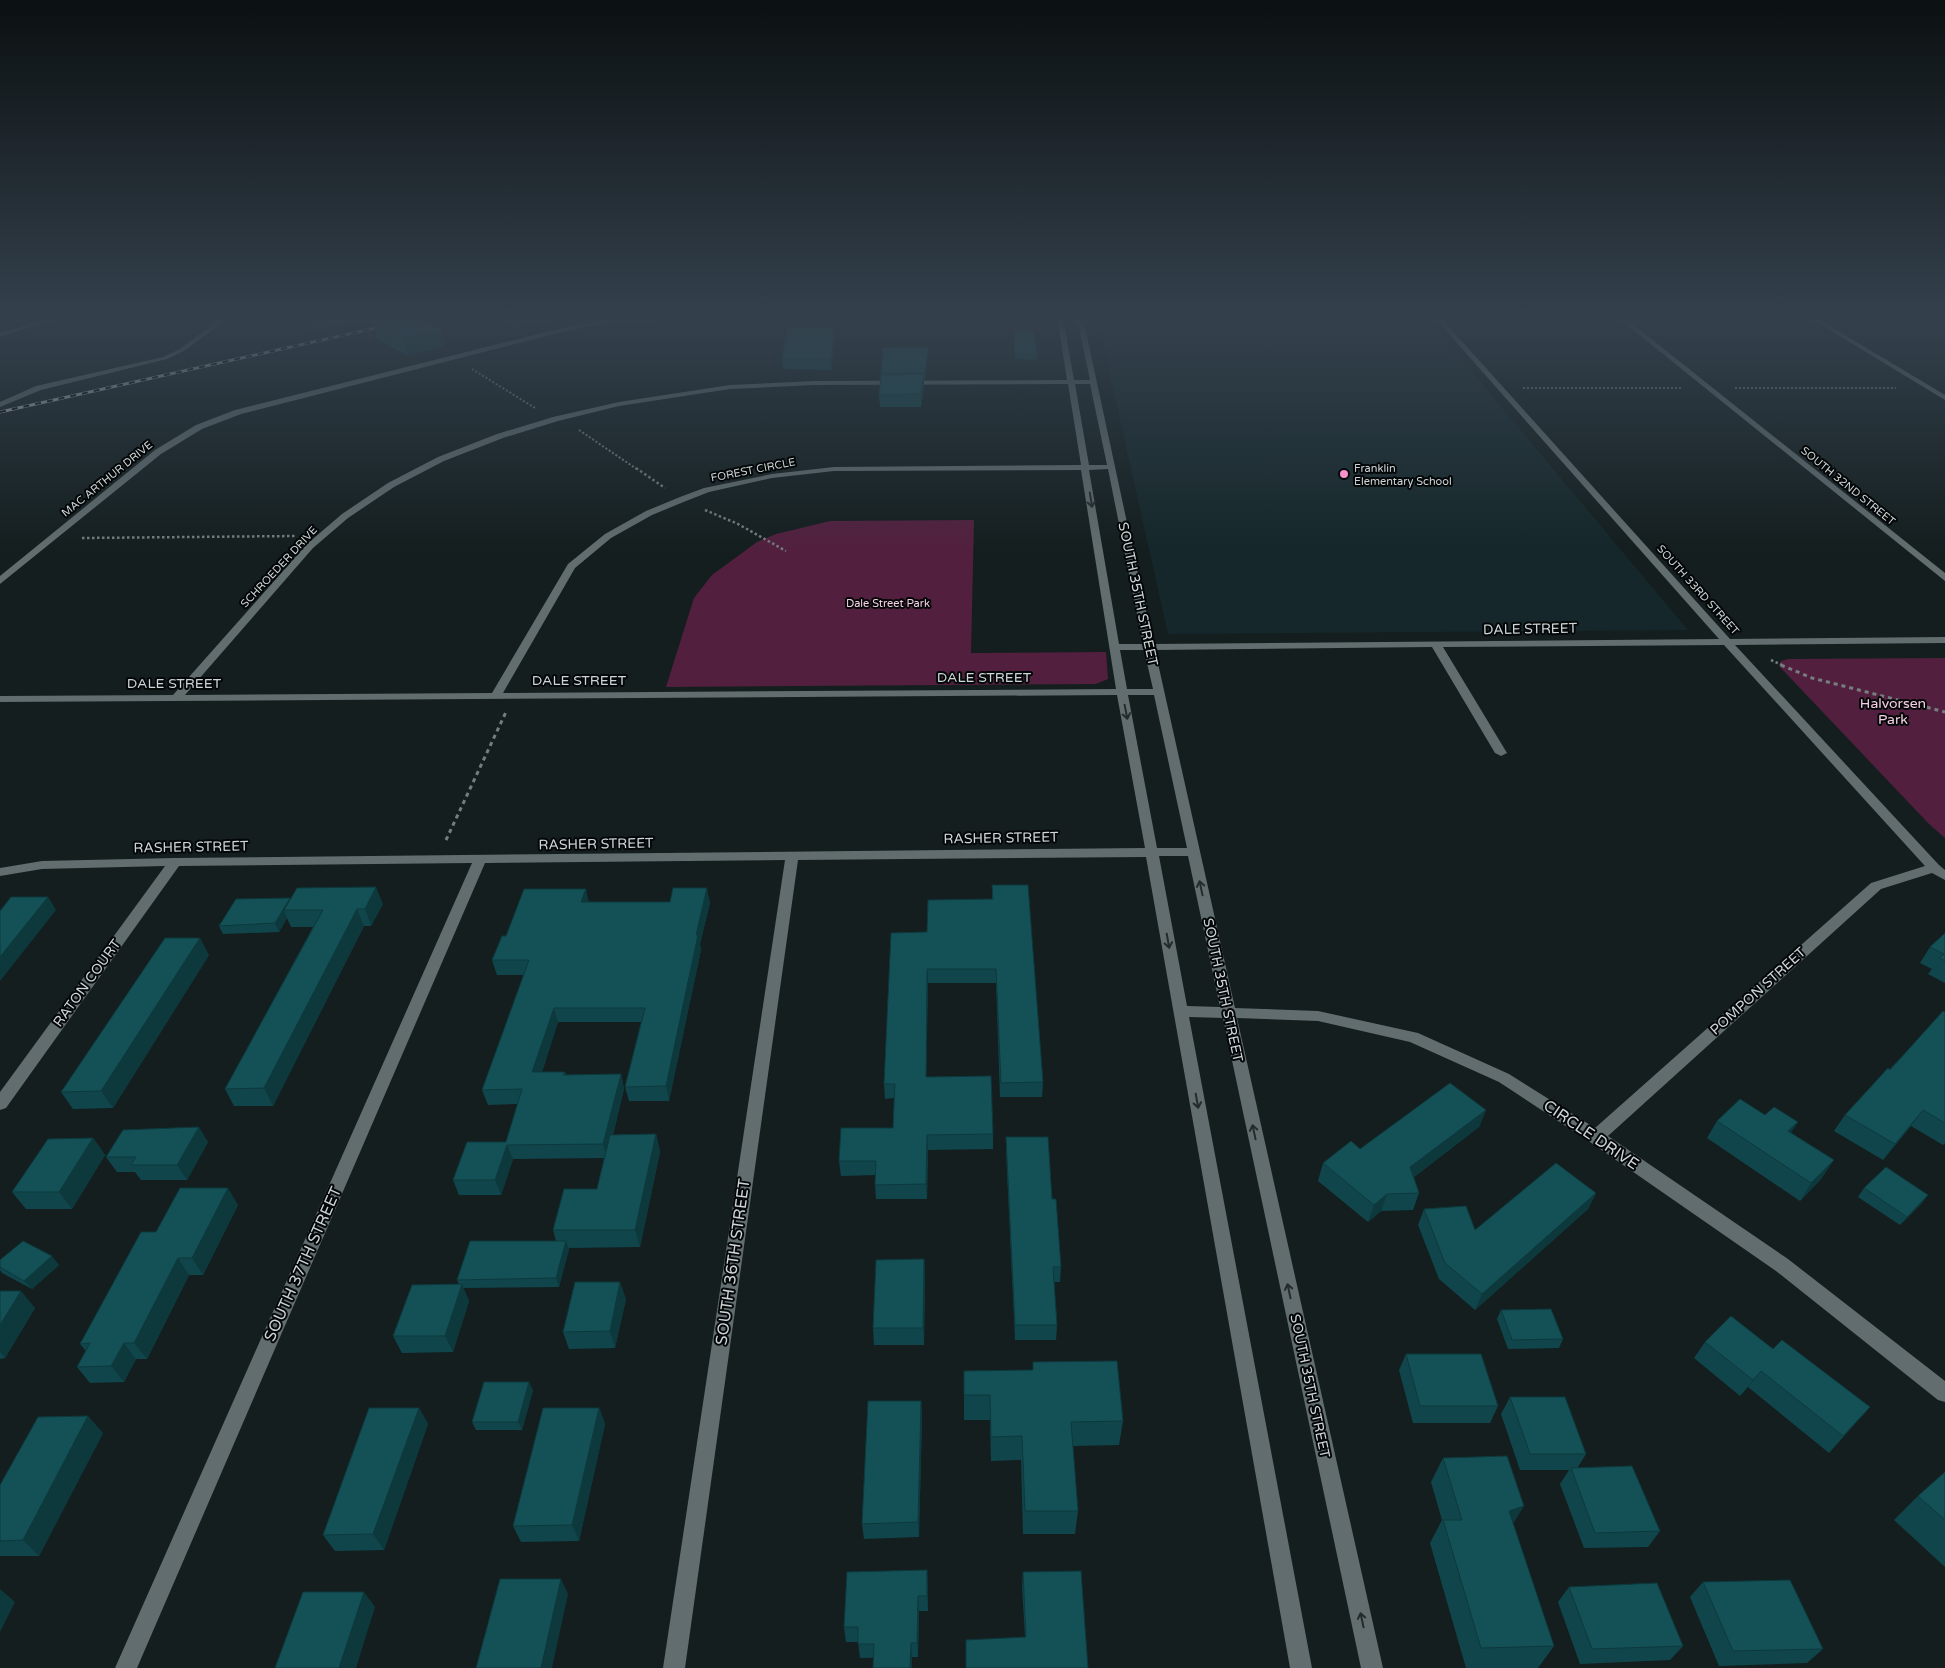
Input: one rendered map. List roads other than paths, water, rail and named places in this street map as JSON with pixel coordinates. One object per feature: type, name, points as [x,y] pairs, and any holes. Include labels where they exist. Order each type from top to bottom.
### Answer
[{"type":"street","points":[[0,405],[23,395]]},
{"type":"street","name":"MAC ARTHUR DRIVE","points":[[0,581],[158,452],[206,424],[238,412],[306,395]]},
{"type":"street","name":"SCHROEDER DRIVE","points":[[176,698],[310,546],[345,516],[391,485],[424,468],[500,436],[556,419],[618,404],[669,395]]},
{"type":"street","name":"SOUTH 35TH STREET","points":[[1073,395],[1122,691],[1301,1668]]},
{"type":"street","name":"SOUTH 35TH STREET","points":[[1096,395],[1228,1012],[1372,1668]]},
{"type":"street","name":"SOUTH 33RD STREET","points":[[1506,395],[1726,641],[1939,872]]},
{"type":"street","name":"SOUTH 32ND STREET","points":[[1717,395],[1945,578]]},
{"type":"street","name":"FOREST CIRCLE","points":[[496,696],[571,566],[608,536],[649,512],[707,490],[772,476],[834,469],[1111,466]]},
{"type":"street","name":"DALE STREET","points":[[1115,647],[1945,640]]},
{"type":"street","points":[[1436,645],[1501,753]]},
{"type":"street","name":"DALE STREET","points":[[0,698],[1159,692]]},
{"type":"street","name":"RASHER STREET","points":[[0,872],[42,865],[175,862],[1194,852]]},
{"type":"street","name":"SOUTH 36TH STREET","points":[[674,1668],[792,856]]},
{"type":"street","name":"SOUTH 37TH STREET","points":[[126,1668],[480,860]]},
{"type":"street","name":"RATON COURT","points":[[0,1104],[175,862]]},
{"type":"street","name":"POMPON STREET","points":[[1596,1137],[1876,886],[1939,872]]},
{"type":"street","name":"CIRCLE DRIVE","points":[[1181,1011],[1318,1016],[1413,1037],[1504,1078],[1596,1137],[1782,1266],[1945,1393]]},
{"type":"railway","points":[[0,412],[77,395]]},
{"type":"place","name":"Franklin Elementary School","points":[[1344,474]]},
{"type":"park label","name":"Dale Street Park","points":[[888,603]]},
{"type":"park label","name":"Halvorsen Park","points":[[1893,712]]}]
